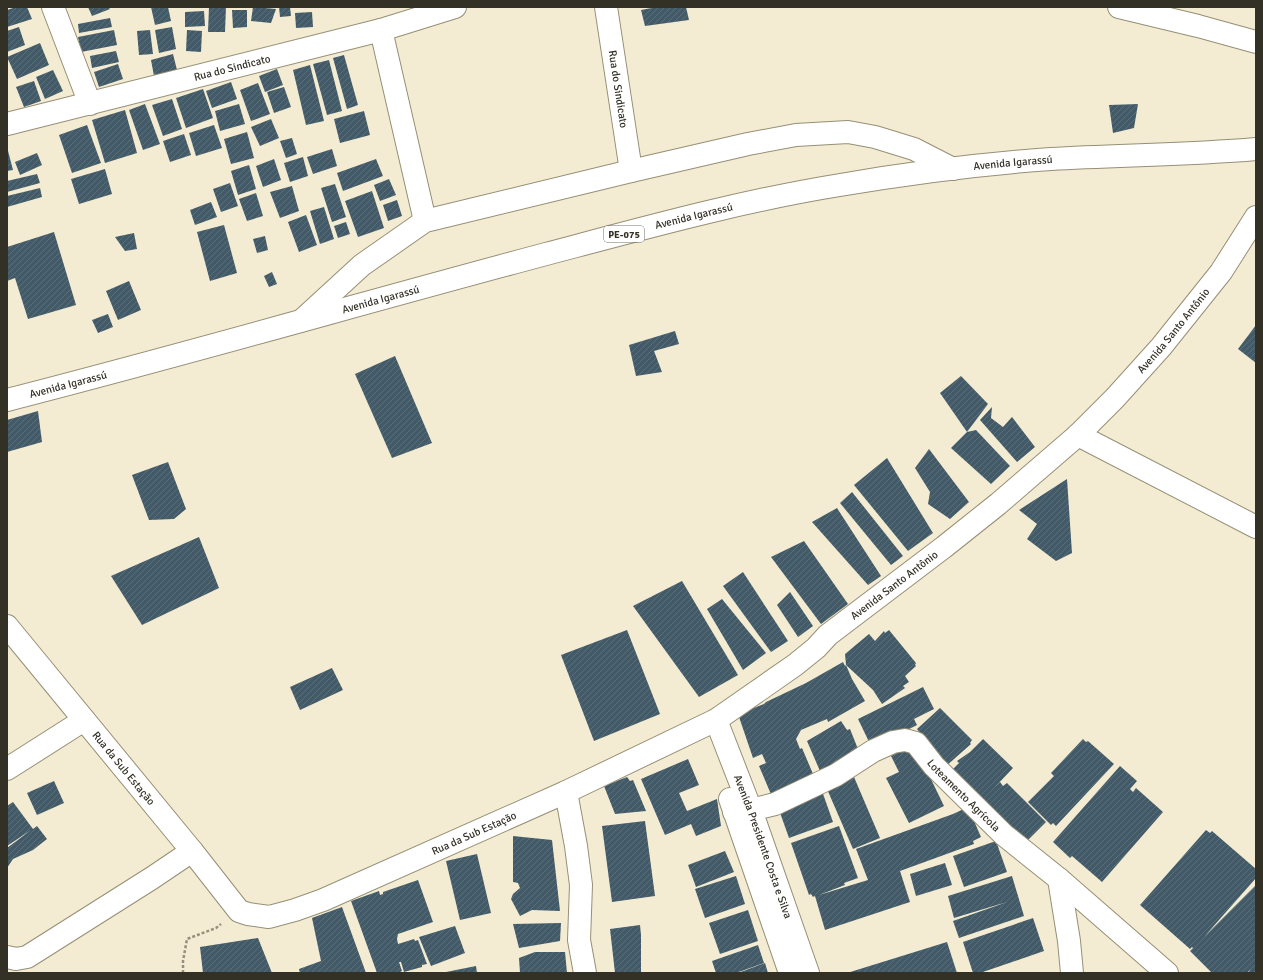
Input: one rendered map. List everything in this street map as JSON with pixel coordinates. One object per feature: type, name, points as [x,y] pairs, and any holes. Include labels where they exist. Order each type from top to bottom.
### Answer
[{"type":"street","points":[[53,7],[90,104]]},
{"type":"street","name":"Rua do Sindicato","points":[[7,124],[381,30],[455,7]]},
{"type":"street","name":"Rua do Sindicato","points":[[606,7],[631,171]]},
{"type":"street","points":[[1119,7],[1256,42]]},
{"type":"street","points":[[381,30],[424,221]]},
{"type":"street","points":[[301,321],[362,265],[424,221],[631,171],[748,144],[796,135],[848,132],[875,137],[914,149],[953,169]]},
{"type":"street","name":"Avenida Igarassú","points":[[7,400],[97,377],[436,283],[716,210],[839,185],[953,169],[1048,160],[1204,153],[1256,149]]},
{"type":"street","name":"Avenida Santo Antônio","points":[[710,723],[786,672],[816,648],[828,635],[998,504],[1078,435],[1115,398],[1161,347],[1221,272],[1256,216]]},
{"type":"street","points":[[1078,435],[1256,527]]},
{"type":"street","name":"Rua da Sub Estação","points":[[7,626],[239,910],[248,914],[269,917],[323,900],[566,792],[710,723]]},
{"type":"street","points":[[7,769],[84,720]]},
{"type":"street","name":"Avenida Presidente Costa e Silva","points":[[710,723],[725,784],[743,811],[808,973]]},
{"type":"street","name":"Loteamento Agrícola","points":[[743,811],[776,804],[836,775],[873,751],[893,742],[905,740],[916,743],[934,766],[1004,835],[1059,879],[1167,973]]},
{"type":"street","points":[[566,792],[576,846],[581,885],[579,940],[585,973]]},
{"type":"street","name":"Avenida Presidente Costa e Silva","points":[[743,811],[790,973]]},
{"type":"street","points":[[7,957],[16,959],[27,957],[94,916],[192,851]]},
{"type":"street","points":[[1059,879],[1069,941],[1072,973]]},
{"type":"path","points":[[183,973],[183,962],[187,939],[216,928],[239,910]]},
{"type":"building","points":[[16,7],[27,7],[32,19],[7,27],[7,10]]},
{"type":"building","points":[[88,7],[108,7],[110,9],[92,16]]},
{"type":"building","points":[[151,7],[168,7],[171,21],[155,25]]},
{"type":"building","points":[[209,7],[226,7],[225,32],[208,32]]},
{"type":"building","points":[[253,7],[276,9],[271,23],[251,21]]},
{"type":"building","points":[[279,7],[290,7],[291,16],[280,17]]},
{"type":"building","points":[[657,7],[686,7],[689,20],[645,26],[641,10]]},
{"type":"building","points":[[232,10],[247,10],[247,27],[233,28]]},
{"type":"building","points":[[204,11],[205,26],[185,27],[185,12]]},
{"type":"building","points":[[312,12],[313,27],[296,28],[295,13]]},
{"type":"building","points":[[110,18],[112,27],[79,33],[78,24]]},
{"type":"building","points":[[19,27],[25,45],[7,52],[7,31]]},
{"type":"building","points":[[172,27],[176,49],[159,53],[155,30]]},
{"type":"building","points":[[114,30],[117,45],[81,52],[78,37]]},
{"type":"building","points":[[150,30],[153,54],[139,55],[137,31]]},
{"type":"building","points":[[187,30],[202,31],[201,52],[186,51]]},
{"type":"building","points":[[40,43],[49,65],[17,79],[7,57]]},
{"type":"building","points":[[116,51],[119,62],[92,68],[90,56]]},
{"type":"building","points":[[173,54],[177,70],[154,76],[151,60]]},
{"type":"building","points":[[344,55],[358,105],[347,109],[333,58]]},
{"type":"building","points":[[329,60],[342,111],[327,115],[313,64]]},
{"type":"building","points":[[118,64],[123,79],[99,87],[94,72]]},
{"type":"building","points":[[310,65],[324,121],[306,125],[293,70]]},
{"type":"building","points":[[277,69],[283,85],[265,92],[259,76]]},
{"type":"building","points":[[53,70],[63,91],[45,99],[36,77]]},
{"type":"building","points":[[34,81],[41,101],[24,107],[16,87]]},
{"type":"building","points":[[231,82],[237,99],[212,108],[206,91]]},
{"type":"building","points":[[258,83],[270,114],[251,121],[240,90]]},
{"type":"building","points":[[284,87],[291,107],[274,113],[267,92]]},
{"type":"building","points":[[203,89],[213,118],[186,128],[176,98]]},
{"type":"building","points":[[172,99],[182,129],[163,136],[152,105]]},
{"type":"building","points":[[145,104],[160,144],[143,150],[129,110]]},
{"type":"building","points":[[239,104],[245,124],[220,131],[215,111]]},
{"type":"building","points":[[1138,104],[1134,128],[1113,133],[1109,105]]},
{"type":"building","points":[[125,110],[137,153],[105,163],[92,120]]},
{"type":"building","points":[[364,111],[370,135],[340,143],[334,119]]},
{"type":"building","points":[[271,119],[279,138],[260,146],[251,127]]},
{"type":"building","points":[[87,125],[101,163],[72,173],[59,135]]},
{"type":"building","points":[[214,125],[222,148],[196,156],[189,133]]},
{"type":"building","points":[[247,132],[254,158],[231,164],[224,139]]},
{"type":"building","points":[[184,134],[191,155],[170,162],[163,141]]},
{"type":"building","points":[[292,138],[297,154],[286,158],[280,141]]},
{"type":"building","points":[[7,147],[13,170],[7,171]]},
{"type":"building","points":[[332,149],[337,166],[313,174],[307,157]]},
{"type":"building","points":[[37,153],[42,165],[20,175],[15,162]]},
{"type":"building","points":[[303,157],[308,176],[290,182],[284,163]]},
{"type":"building","points":[[274,159],[281,180],[263,187],[256,166]]},
{"type":"building","points":[[376,159],[383,176],[343,191],[337,173]]},
{"type":"building","points":[[249,165],[256,189],[238,195],[231,171]]},
{"type":"building","points":[[105,169],[112,194],[79,204],[71,179]]},
{"type":"building","points":[[37,174],[40,183],[7,192],[7,181]]},
{"type":"building","points":[[389,179],[396,195],[380,201],[374,185]]},
{"type":"building","points":[[230,183],[238,206],[221,212],[213,189]]},
{"type":"building","points":[[335,184],[346,217],[332,222],[321,188]]},
{"type":"building","points":[[292,186],[299,211],[280,218],[270,192]]},
{"type":"building","points":[[40,188],[42,197],[7,207],[7,196]]},
{"type":"building","points":[[372,191],[384,228],[358,237],[345,201]]},
{"type":"building","points":[[256,193],[263,216],[247,221],[239,199]]},
{"type":"building","points":[[397,200],[402,216],[388,221],[383,205]]},
{"type":"building","points":[[211,202],[217,217],[195,225],[190,210]]},
{"type":"building","points":[[324,207],[334,239],[320,244],[310,211]]},
{"type":"building","points":[[306,215],[317,245],[299,252],[288,222]]},
{"type":"building","points":[[346,222],[350,234],[338,238],[334,226]]},
{"type":"building","points":[[224,225],[237,273],[210,281],[197,232]]},
{"type":"building","points":[[54,232],[76,305],[28,319],[15,278],[7,281],[7,247]]},
{"type":"building","points":[[134,233],[137,249],[125,251],[115,237]]},
{"type":"building","points":[[265,236],[268,250],[257,253],[253,239]]},
{"type":"building","points":[[272,272],[277,284],[269,287],[264,276]]},
{"type":"building","points":[[129,281],[141,310],[118,320],[106,291]]},
{"type":"building","points":[[108,314],[113,327],[98,333],[92,320]]},
{"type":"building","points":[[1256,325],[1256,363],[1238,349]]},
{"type":"building","points":[[675,331],[679,344],[654,351],[662,372],[636,376],[629,345]]},
{"type":"building","points":[[395,356],[432,443],[392,458],[355,374]]},
{"type":"building","points":[[961,376],[988,404],[967,432],[940,393]]},
{"type":"building","points":[[992,407],[991,418],[1003,427],[1012,417],[1035,447],[1017,462],[980,420]]},
{"type":"building","points":[[38,411],[42,442],[7,452],[7,420]]},
{"type":"building","points":[[976,430],[1010,466],[991,484],[951,448],[967,432]]},
{"type":"building","points":[[929,449],[969,502],[950,519],[928,504],[930,492],[915,468]]},
{"type":"building","points":[[887,458],[933,533],[908,551],[854,485]]},
{"type":"building","points":[[168,462],[186,509],[174,519],[149,520],[132,475]]},
{"type":"building","points":[[1067,479],[1072,553],[1056,561],[1027,539],[1037,524],[1019,510]]},
{"type":"building","points":[[852,492],[903,556],[891,565],[840,503]]},
{"type":"building","points":[[837,508],[881,576],[868,585],[812,522]]},
{"type":"building","points":[[199,537],[219,588],[142,625],[111,576]]},
{"type":"building","points":[[804,541],[848,604],[821,624],[771,557]]},
{"type":"building","points":[[743,572],[788,641],[771,652],[723,586]]},
{"type":"building","points":[[682,581],[738,675],[699,697],[633,606]]},
{"type":"building","points":[[790,592],[813,626],[798,637],[777,605]]},
{"type":"building","points":[[722,599],[766,653],[743,670],[707,609]]},
{"type":"building","points":[[627,630],[660,714],[594,741],[561,655]]},
{"type":"building","points":[[889,630],[916,663],[916,666],[905,676],[909,682],[903,686],[905,688],[882,704],[873,690],[846,665],[845,654],[869,634],[875,641],[884,631],[885,633]]},
{"type":"building","points":[[843,662],[865,701],[828,722],[827,719],[801,730],[796,739],[800,749],[802,748],[816,781],[773,799],[759,766],[766,763],[762,754],[753,758],[738,714],[764,704]]},
{"type":"building","points":[[332,668],[343,690],[300,710],[290,687]]},
{"type":"building","points":[[923,687],[934,709],[914,719],[917,725],[872,748],[858,719]]},
{"type":"building","points":[[940,708],[972,740],[970,743],[971,744],[945,767],[915,738],[920,733],[917,729]]},
{"type":"building","points":[[841,721],[847,730],[850,729],[860,754],[820,771],[807,741]]},
{"type":"building","points":[[983,739],[1013,768],[995,787],[1000,782],[1003,786],[1007,783],[1046,822],[1025,843],[951,771],[959,763],[957,761],[970,752]]},
{"type":"building","points":[[1083,739],[1086,742],[1088,741],[1114,764],[1056,826],[1053,823],[1051,825],[1028,802],[1054,776],[1051,773]]},
{"type":"building","points":[[914,744],[944,806],[909,823],[886,778],[899,772],[891,756]]},
{"type":"building","points":[[688,759],[699,785],[679,793],[687,811],[717,799],[721,826],[696,836],[691,824],[665,835],[641,779]]},
{"type":"building","points":[[1120,766],[1137,781],[1130,789],[1133,792],[1136,788],[1163,812],[1102,882],[1072,856],[1070,858],[1053,842]]},
{"type":"building","points":[[627,777],[630,781],[633,780],[646,811],[615,814],[604,786]]},
{"type":"building","points":[[854,777],[880,838],[853,849],[827,789]]},
{"type":"building","points":[[54,781],[64,803],[37,815],[27,793]]},
{"type":"building","points":[[822,791],[833,822],[789,838],[778,807]]},
{"type":"building","points":[[13,802],[33,829],[37,826],[47,839],[33,850],[13,859],[7,868],[7,848],[31,830],[7,846],[7,806]]},
{"type":"building","points":[[968,807],[981,837],[973,841],[974,844],[900,871],[910,902],[825,930],[815,896],[813,897],[811,894],[809,895],[791,843],[839,826],[858,878],[844,883],[845,885],[819,895],[868,880],[856,849],[953,814]]},
{"type":"building","points":[[645,821],[655,896],[612,902],[602,826]]},
{"type":"building","points":[[1206,830],[1210,833],[1212,831],[1256,869],[1256,878],[1204,937],[1256,885],[1256,973],[1248,973],[1251,969],[1247,973],[1212,973],[1190,951],[1193,948],[1192,947],[1190,949],[1140,905]]},
{"type":"building","points":[[513,836],[552,840],[560,911],[532,910],[520,916],[511,899],[513,894],[520,888],[518,883],[513,882]]},
{"type":"building","points":[[996,841],[1007,872],[964,887],[953,856]]},
{"type":"building","points":[[725,851],[734,872],[696,887],[688,865]]},
{"type":"building","points":[[477,854],[491,913],[460,920],[446,861]]},
{"type":"building","points":[[945,863],[952,885],[916,896],[910,874]]},
{"type":"building","points":[[736,876],[745,904],[705,918],[695,889]]},
{"type":"building","points":[[1012,876],[1024,916],[959,938],[953,921],[1007,902],[954,918],[948,896]]},
{"type":"building","points":[[418,880],[433,922],[398,934],[397,939],[398,944],[414,939],[415,941],[418,940],[427,964],[404,972],[401,962],[399,962],[402,971],[398,973],[377,973],[351,901],[379,891],[380,895],[383,894],[383,892]]},
{"type":"building","points":[[342,907],[366,973],[300,973],[299,969],[321,961],[312,918]]},
{"type":"building","points":[[748,910],[758,941],[720,954],[709,923]]},
{"type":"building","points":[[1033,918],[1044,951],[980,973],[973,973],[963,942]]},
{"type":"building","points":[[561,923],[560,941],[519,948],[513,924]]},
{"type":"building","points":[[640,925],[641,973],[615,973],[610,929]]},
{"type":"building","points":[[455,926],[465,953],[431,966],[419,937]]},
{"type":"building","points":[[258,938],[272,973],[203,973],[200,947]]},
{"type":"building","points":[[947,942],[957,973],[847,973]]},
{"type":"building","points":[[758,945],[764,963],[736,973],[716,973],[712,961]]},
{"type":"building","points":[[535,952],[565,952],[567,973],[520,973],[519,958]]},
{"type":"building","points":[[765,963],[768,973],[738,973]]},
{"type":"building","points":[[476,966],[477,973],[446,973],[446,972]]}]
